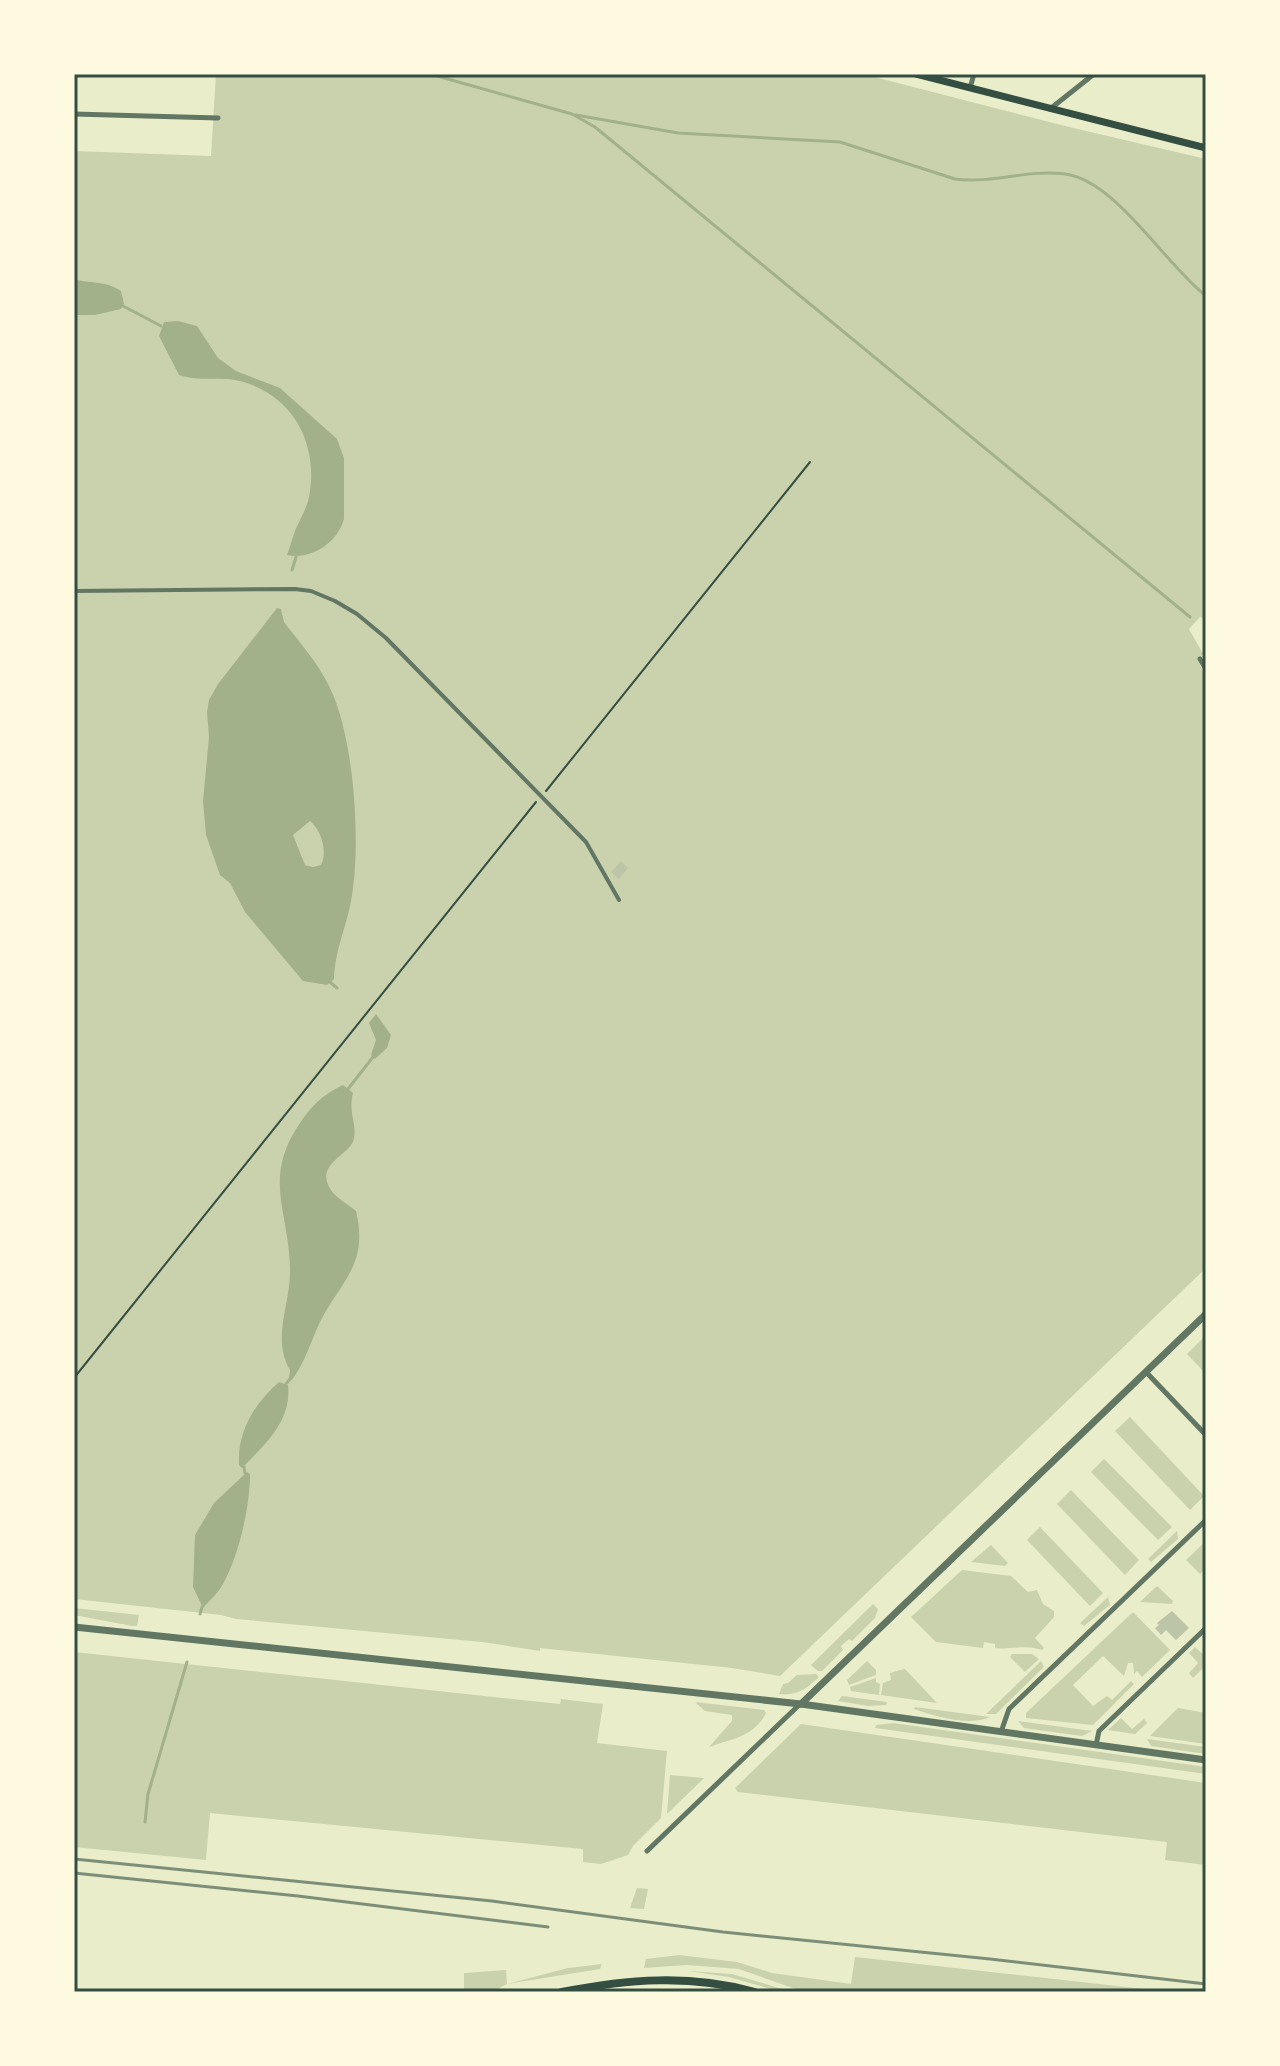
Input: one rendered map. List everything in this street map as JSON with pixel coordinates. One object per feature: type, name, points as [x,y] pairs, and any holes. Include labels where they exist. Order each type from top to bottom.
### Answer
[{"type":"main road","points":[[916,74],[1206,148]]},
{"type":"main road","points":[[562,1992],[620,1982],[676,1979],[755,1992]]},
{"type":"street","points":[[970,89],[974,74]]},
{"type":"street","points":[[1050,109],[1094,74]]},
{"type":"street","points":[[74,114],[218,118]]},
{"type":"street","points":[[74,591],[263,588],[295,589],[324,595],[357,614],[386,638],[542,795],[586,842],[619,900]]},
{"type":"street","points":[[1200,659],[1206,669]]},
{"type":"street","points":[[647,1851],[1206,1314]]},
{"type":"street","points":[[1146,1372],[1206,1435]]},
{"type":"street","points":[[1001,1732],[1009,1709],[1206,1520]]},
{"type":"street","points":[[74,1627],[801,1704],[1206,1760]]},
{"type":"street","points":[[1096,1745],[1099,1731],[1206,1628]]},
{"type":"path","points":[[74,1378],[810,462]]},
{"type":"shaded area","points":[[216,74],[863,74],[1206,159],[1206,619],[1200,617],[1189,629],[1203,654],[1198,659],[1206,680],[1206,1268],[780,1676],[732,1668],[540,1648],[540,1651],[482,1642],[236,1619],[74,1599],[74,151],[211,156]]},
{"type":"shaded area","points":[[74,279],[121,291],[124,304],[121,309],[95,315],[74,315]]},
{"type":"shaded area","points":[[178,321],[197,326],[218,358],[236,371],[280,388],[337,439],[344,458],[344,519],[336,535],[322,548],[305,555],[287,555],[308,502],[311,478],[306,441],[298,425],[288,410],[259,388],[240,381],[179,375],[159,336],[164,322]]},
{"type":"shaded area","points":[[277,608],[281,609],[284,622],[320,671],[338,709],[350,761],[355,819],[355,873],[334,979],[327,985],[303,981],[245,912],[230,883],[220,875],[206,835],[203,801],[209,737],[207,712],[209,700]],"holes":[[[310,821],[324,853],[321,865],[313,867],[305,865],[293,835]]]},
{"type":"shaded area","points":[[376,1014],[391,1035],[387,1048],[375,1059],[371,1055],[376,1040],[369,1023]]},
{"type":"shaded area","points":[[343,1085],[353,1093],[354,1138],[347,1150],[330,1166],[327,1181],[333,1193],[356,1211],[359,1245],[351,1271],[327,1309],[292,1380],[282,1346],[290,1268],[280,1196],[282,1163],[288,1145],[308,1112],[323,1097]]},
{"type":"shaded area","points":[[1204,1337],[1206,1339],[1206,1374],[1187,1354]]},
{"type":"shaded area","points":[[279,1382],[288,1385],[286,1410],[275,1432],[242,1468],[239,1453],[244,1429],[262,1399]]},
{"type":"shaded area","points":[[1130,1417],[1204,1496],[1190,1510],[1115,1431]]},
{"type":"shaded area","points":[[1104,1459],[1172,1527],[1158,1540],[1091,1472]]},
{"type":"shaded area","points":[[247,1472],[250,1474],[248,1501],[239,1545],[223,1584],[203,1608],[193,1587],[195,1535],[214,1503]]},
{"type":"shaded area","points":[[1071,1490],[1139,1560],[1125,1575],[1057,1504]]},
{"type":"shaded area","points":[[1040,1527],[1103,1593],[1090,1606],[1027,1540]]},
{"type":"shaded area","points":[[1177,1531],[1178,1539],[1151,1562],[1148,1559]]},
{"type":"shaded area","points":[[1206,1541],[1206,1568],[1200,1574],[1186,1560]]},
{"type":"shaded area","points":[[991,1545],[1008,1563],[1005,1566],[971,1562]]},
{"type":"shaded area","points":[[962,1570],[1011,1576],[1028,1592],[1037,1590],[1043,1604],[1054,1611],[1054,1617],[1035,1638],[1044,1648],[995,1648],[995,1644],[984,1642],[983,1648],[936,1642],[911,1617]]},
{"type":"shaded area","points":[[1157,1586],[1173,1601],[1172,1604],[1140,1602]]},
{"type":"shaded area","points":[[1108,1597],[1110,1605],[1084,1626],[1080,1623]]},
{"type":"shaded area","points":[[873,1604],[878,1609],[875,1618],[852,1641],[849,1639],[841,1646],[843,1650],[822,1671],[811,1665]]},
{"type":"shaded area","points":[[74,1608],[139,1615],[137,1626],[74,1615]]},
{"type":"shaded area","points":[[1133,1612],[1170,1650],[1142,1677],[1137,1671],[1134,1674],[1133,1663],[1128,1663],[1124,1676],[1103,1656],[1073,1685],[1093,1706],[1107,1696],[1112,1700],[1131,1681],[1134,1684],[1093,1725],[1026,1718],[1026,1713]]},
{"type":"shaded area","points":[[1195,1647],[1206,1657],[1206,1665],[1193,1678],[1189,1673],[1198,1663],[1189,1653]]},
{"type":"shaded area","points":[[74,1652],[560,1704],[561,1699],[603,1704],[597,1743],[667,1751],[661,1818],[628,1855],[601,1864],[583,1862],[583,1849],[210,1813],[206,1860],[74,1847]]},
{"type":"shaded area","points":[[1012,1654],[1032,1654],[1039,1659],[1025,1672],[1010,1657]]},
{"type":"shaded area","points":[[867,1661],[876,1670],[876,1675],[849,1685],[847,1680]]},
{"type":"shaded area","points":[[1041,1661],[1044,1667],[996,1714],[986,1714]]},
{"type":"shaded area","points":[[905,1669],[937,1703],[881,1695],[883,1683],[891,1680],[890,1673]]},
{"type":"shaded area","points":[[816,1674],[819,1677],[801,1691],[779,1694],[783,1684],[797,1675]]},
{"type":"shaded area","points":[[876,1678],[880,1684],[879,1695],[851,1691],[850,1687]]},
{"type":"shaded area","points":[[842,1696],[887,1702],[886,1705],[868,1706],[838,1701]]},
{"type":"shaded area","points":[[695,1702],[764,1710],[766,1713],[749,1732],[709,1747],[732,1721],[732,1715],[705,1711]]},
{"type":"shaded area","points":[[915,1707],[990,1717],[972,1721],[952,1719]]},
{"type":"shaded area","points":[[1178,1708],[1206,1713],[1206,1744],[1150,1736]]},
{"type":"shaded area","points":[[1121,1718],[1132,1729],[1144,1719],[1147,1723],[1135,1734],[1108,1730]]},
{"type":"shaded area","points":[[1018,1721],[1092,1731],[1082,1736],[1024,1728]]},
{"type":"shaded area","points":[[893,1723],[1206,1767],[1206,1774],[875,1728],[876,1725]]},
{"type":"shaded area","points":[[801,1724],[1206,1783],[1206,1865],[1165,1860],[1167,1842],[738,1792],[735,1788]]},
{"type":"shaded area","points":[[1147,1739],[1206,1747],[1206,1754],[1151,1746]]},
{"type":"shaded area","points":[[670,1775],[704,1778],[667,1814]]},
{"type":"shaded area","points":[[637,1888],[648,1889],[644,1909],[630,1908]]},
{"type":"shaded area","points":[[679,1955],[737,1962],[772,1973],[851,1984],[855,1957],[1171,1992],[804,1992],[739,1969],[687,1965],[644,1968],[646,1959]]},
{"type":"shaded area","points":[[602,1964],[600,1969],[507,1984],[568,1968]]},
{"type":"shaded area","points":[[506,1970],[507,1984],[492,1992],[459,1992],[464,1991],[464,1973]]},
{"type":"shaded area","points":[[688,1971],[732,1974],[792,1992],[781,1992],[729,1977]]},
{"type":"building","points":[[621,861],[628,868],[619,879],[611,872]]},
{"type":"building","points":[[1172,1611],[1189,1628],[1176,1640],[1166,1630],[1161,1635],[1155,1628]]},
{"type":"waterway","points":[[430,74],[572,114],[595,127],[1190,617]]},
{"type":"waterway","points":[[576,115],[678,133],[840,142],[955,179],[1065,174],[1084,180],[1121,207],[1206,296]]},
{"type":"waterway","points":[[123,306],[161,326]]},
{"type":"waterway","points":[[292,570],[296,557]]},
{"type":"waterway","points":[[330,982],[337,988]]},
{"type":"waterway","points":[[348,1089],[373,1057]]},
{"type":"waterway","points":[[286,1384],[290,1379]]},
{"type":"waterway","points":[[244,1467],[245,1473]]},
{"type":"waterway","points":[[200,1614],[202,1607]]},
{"type":"waterway","points":[[145,1822],[148,1794],[187,1662]]},
{"type":"tram line","points":[[636,1992],[680,1992]]},
{"type":"railway","points":[[74,1859],[492,1901],[723,1932],[1206,1984]]},
{"type":"railway","points":[[74,1873],[298,1896],[548,1927]]}]
